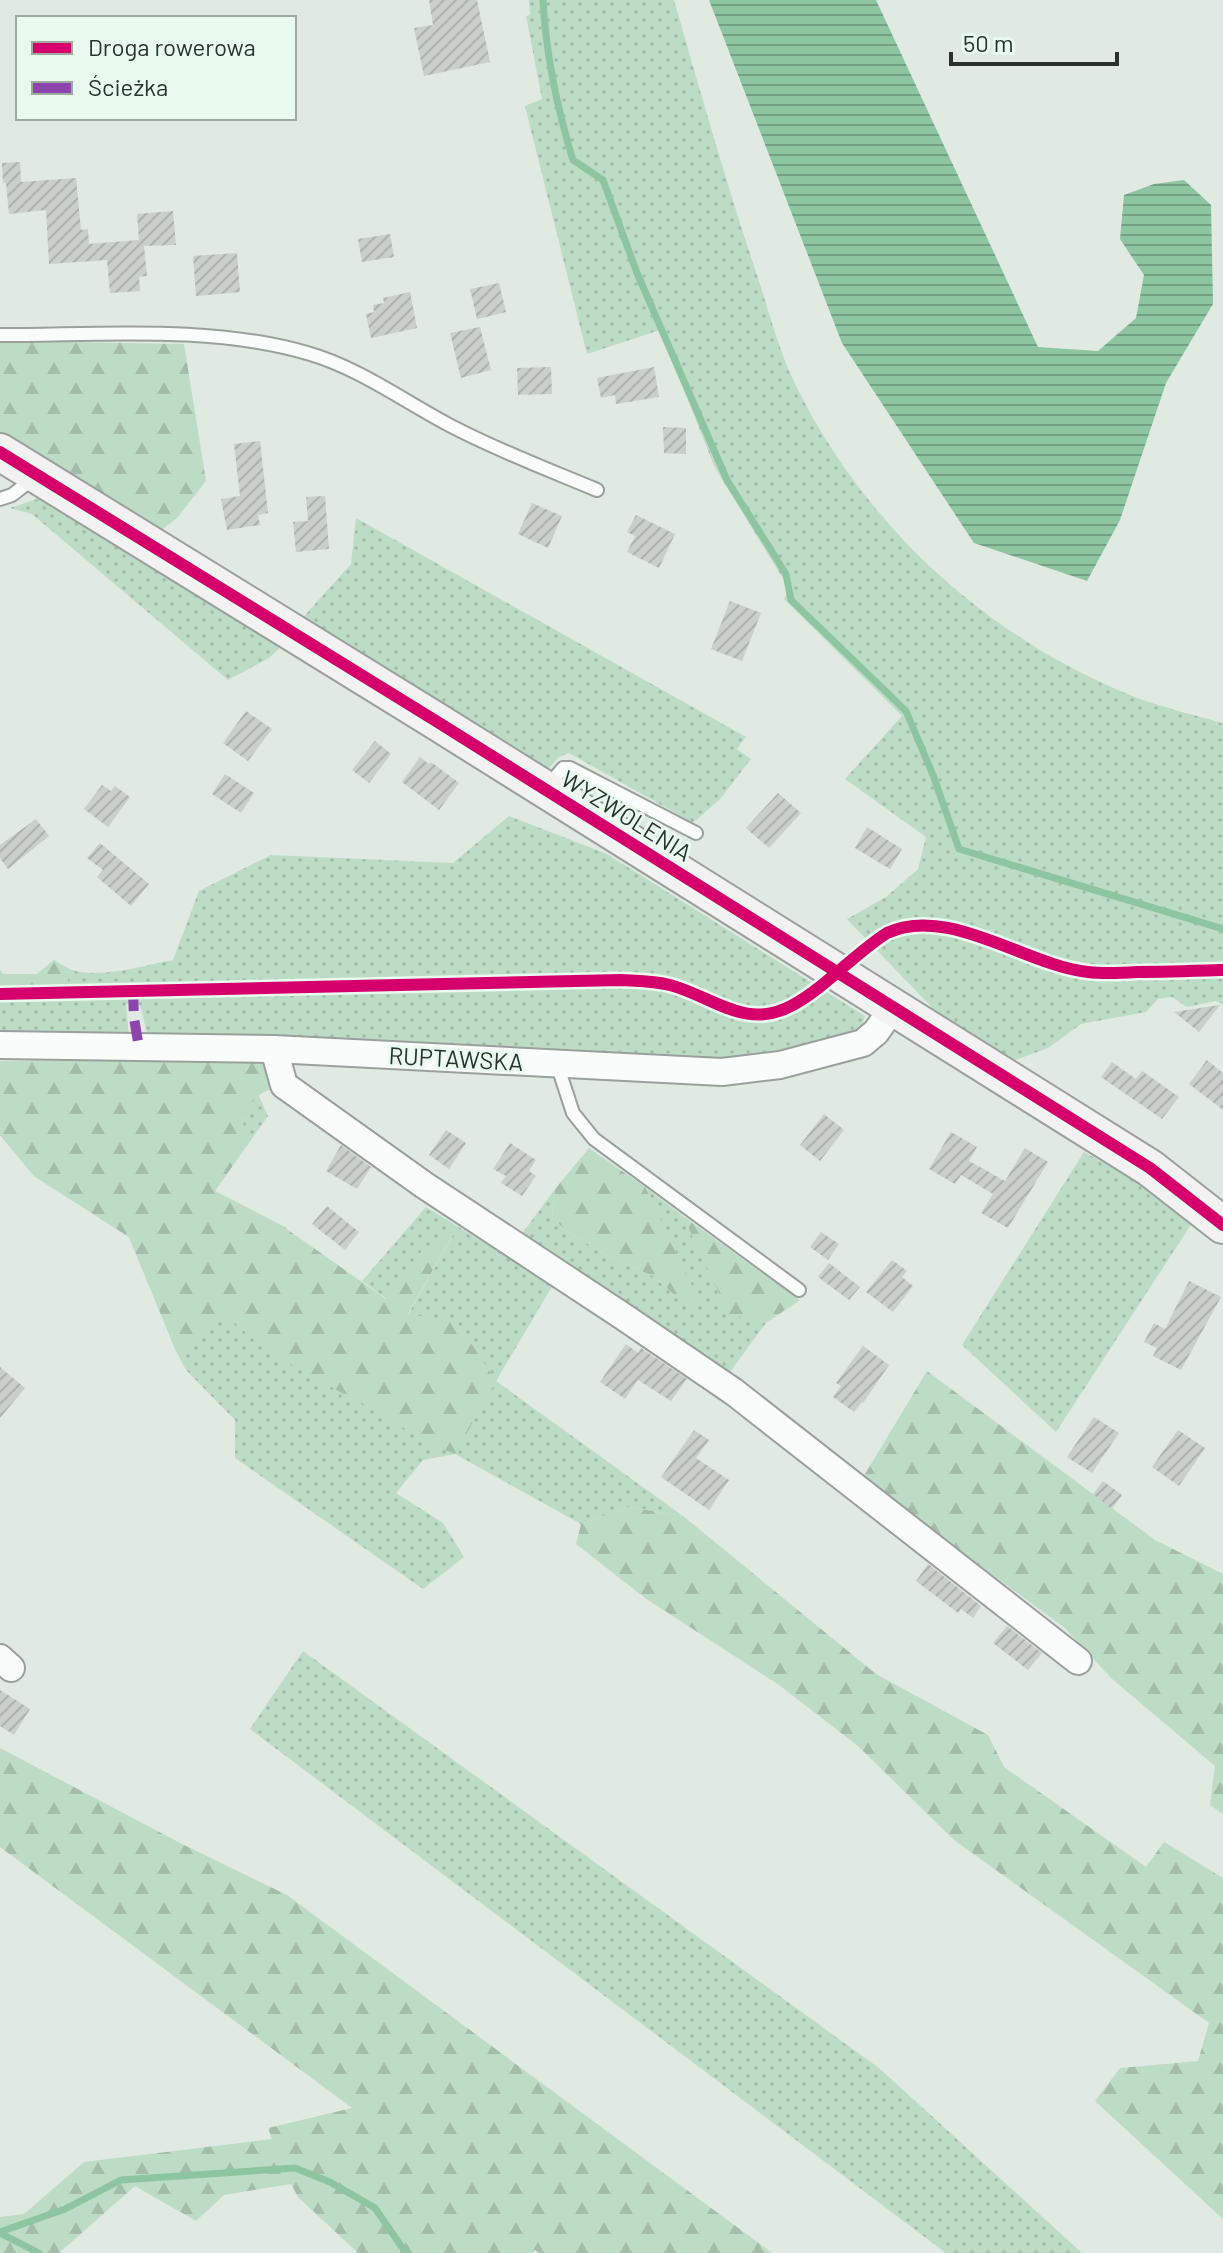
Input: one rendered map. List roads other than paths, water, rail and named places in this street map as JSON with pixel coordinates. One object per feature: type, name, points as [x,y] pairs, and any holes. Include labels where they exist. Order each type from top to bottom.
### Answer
[{"type":"street","name":"WYZWOLENIA","points":[[0,452],[1156,1172],[1223,1225]]},
{"type":"street","name":"RUPTAWSKA","points":[[0,1045],[274,1049],[722,1072],[767,1068],[863,1043],[876,1032],[893,1008]]},
{"type":"street","points":[[274,1049],[284,1085],[424,1185],[734,1392],[1078,1661]]},
{"type":"lane","points":[[0,335],[199,335],[305,352],[349,368],[455,428],[597,490]]},
{"type":"lane","points":[[0,499],[21,489],[37,475]]},
{"type":"lane","points":[[545,790],[563,768],[570,768],[696,833]]},
{"type":"lane","points":[[557,1064],[573,1113],[594,1139],[799,1290]]},
{"type":"waterway","points":[[543,0],[553,81],[573,160],[603,180],[637,273],[727,480],[786,574],[791,600],[906,711],[959,849],[1223,929]]},
{"type":"waterway","points":[[0,2232],[65,2209],[121,2180],[295,2168],[330,2182],[375,2208],[406,2253]]},
{"type":"waterway","points":[[0,2233],[39,2253]]}]
